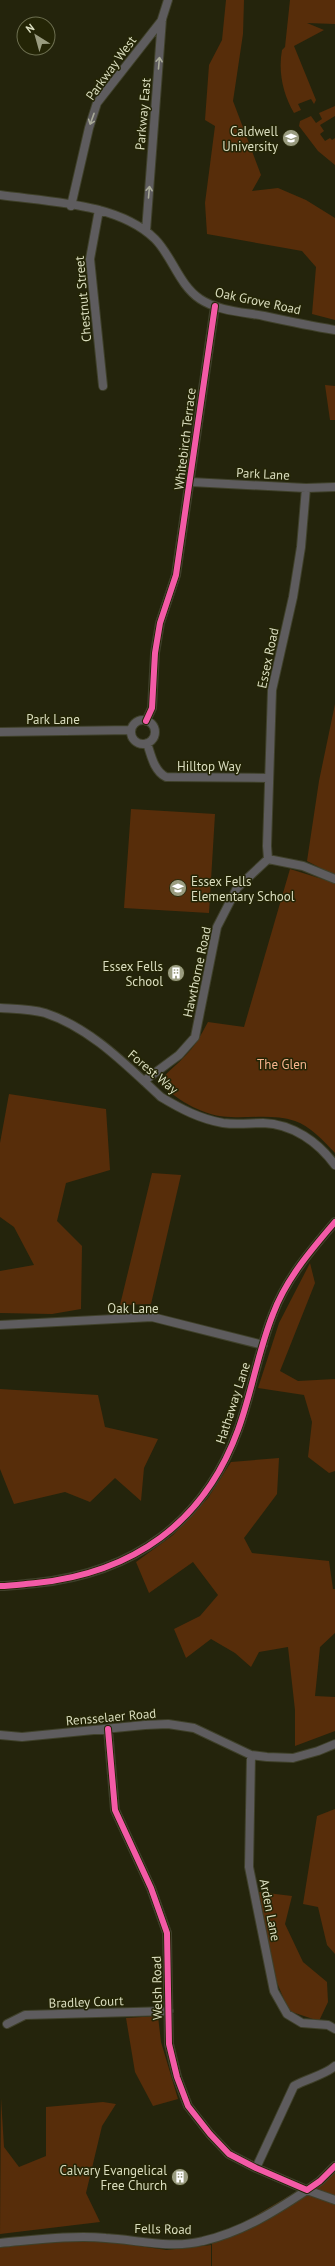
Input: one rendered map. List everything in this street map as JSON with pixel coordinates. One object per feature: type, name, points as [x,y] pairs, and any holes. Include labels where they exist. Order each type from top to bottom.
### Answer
[{"type":"street","name":"Parkway East","points":[[146,231],[162,19],[168,0]]},
{"type":"street","name":"Parkway West","points":[[71,206],[88,128],[98,103],[162,19]]},
{"type":"street","name":"Oak Grove Road","points":[[0,195],[99,210],[126,219],[146,231],[156,240],[189,290],[200,299],[215,306],[335,330]]},
{"type":"street","name":"Chestnut Street","points":[[99,210],[90,259],[103,386]]},
{"type":"street","name":"Whitebirch Terrace","points":[[146,721],[152,708],[155,653],[160,623],[176,575],[191,482],[215,306]]},
{"type":"street","name":"Park Lane","points":[[191,482],[306,488],[335,487]]},
{"type":"street","name":"Essex Road","points":[[268,859],[267,846],[272,690],[293,597],[301,547],[306,488]]},
{"type":"street","points":[[146,721],[153,727],[155,732],[151,741],[147,743],[137,743],[133,740],[131,730],[136,722],[146,721]]},
{"type":"street","name":"Park Lane","points":[[0,732],[131,730]]},
{"type":"street","name":"Hilltop Way","points":[[147,743],[158,772],[166,778],[269,778]]},
{"type":"street","points":[[268,859],[303,866],[335,879]]},
{"type":"street","name":"Hawthorne Road","points":[[144,1081],[179,1056],[195,1037],[217,927],[237,888],[268,859]]},
{"type":"street","name":"Forest Way","points":[[0,1008],[32,1010],[64,1021],[90,1036],[174,1105],[211,1120],[235,1124],[273,1124],[294,1131],[316,1144],[335,1165]]},
{"type":"street","name":"Hathaway Lane","points":[[0,1586],[56,1581],[97,1572],[134,1554],[165,1534],[188,1514],[213,1483],[226,1458],[248,1402],[273,1313],[291,1276],[335,1222]]},
{"type":"street","name":"Oak Lane","points":[[0,1325],[152,1317],[263,1345]]},
{"type":"street","name":"Rensselaer Road","points":[[0,1735],[22,1737],[145,1724],[168,1724],[194,1728],[251,1755],[293,1758],[318,1751],[335,1744]]},
{"type":"street","name":"Welsh Road","points":[[108,1729],[115,1810],[151,1888],[167,1933],[169,2044],[177,2077],[188,2106],[210,2134],[229,2154],[256,2168],[307,2190]]},
{"type":"street","name":"Arden Lane","points":[[251,1755],[249,1867],[274,1991],[287,2014],[302,2023],[328,2025],[335,2029]]},
{"type":"street","name":"Bradley Court","points":[[7,2024],[25,2015],[169,2011]]},
{"type":"street","points":[[256,2168],[294,2086],[306,2079],[330,2071],[335,2066]]},
{"type":"street","name":"Fells Road","points":[[0,2243],[74,2237],[107,2238],[156,2244],[202,2242],[234,2231],[262,2218],[320,2181],[335,2166]]},
{"type":"street","points":[[307,2190],[335,2200]]},
{"type":"green space","points":[[226,0],[244,0],[243,34],[233,101],[261,175],[252,191],[278,188],[306,200],[335,218],[335,320],[312,314],[316,267],[302,251],[207,234],[205,203],[215,126],[205,120],[209,65],[222,40]]},
{"type":"green space","points":[[290,0],[335,0],[335,24],[307,23],[324,30],[294,46],[316,100],[314,104],[311,99],[298,104],[301,110],[294,113],[284,91],[281,75],[281,58],[282,50],[285,47]]},
{"type":"green space","points":[[335,106],[335,116],[320,125],[324,131],[320,134],[325,141],[330,138],[332,140],[335,138],[335,165],[318,151],[299,126],[300,121],[311,116],[316,123],[322,119],[319,113]]},
{"type":"green space","points":[[325,385],[335,386],[335,420],[330,420]]},
{"type":"green space","points":[[335,704],[334,875],[307,861],[319,781]]},
{"type":"green space","points":[[131,809],[215,814],[209,913],[124,908]]},
{"type":"green space","name":"The Glen","points":[[290,869],[335,883],[335,1153],[311,1130],[301,1123],[279,1118],[231,1117],[212,1114],[184,1102],[160,1084],[168,1073],[191,1050],[208,1022],[244,1027]]},
{"type":"green space","points":[[9,1094],[106,1109],[110,1170],[66,1183],[57,1221],[82,1246],[81,1309],[52,1314],[0,1313],[0,1271],[34,1265],[14,1227],[0,1217],[0,1143]]},
{"type":"green space","points":[[152,1173],[181,1175],[151,1304],[120,1305]]},
{"type":"green space","points":[[310,1263],[315,1283],[280,1371],[298,1381],[335,1379],[335,1471],[329,1473],[308,1457],[312,1422],[304,1395],[258,1388],[279,1323]]},
{"type":"green space","points":[[0,1389],[98,1395],[105,1427],[158,1439],[144,1468],[141,1501],[115,1478],[90,1502],[65,1492],[14,1504],[0,1469]]},
{"type":"green space","points":[[279,1458],[277,1494],[244,1538],[252,1553],[329,1561],[333,1589],[335,1589],[335,1633],[320,1647],[315,1696],[335,1697],[335,1731],[295,1746],[295,1710],[288,1647],[259,1652],[251,1667],[235,1653],[211,1639],[186,1658],[174,1629],[200,1616],[218,1595],[193,1562],[149,1593],[136,1562],[173,1535],[208,1498],[231,1462]]},
{"type":"green space","points":[[335,1809],[335,1954],[327,1945],[318,1907],[303,1904],[317,1816]]},
{"type":"green space","points":[[259,1892],[292,1896],[285,1924],[303,1962],[327,1982],[328,2002],[319,2021],[289,2011],[272,1971]]},
{"type":"green space","points":[[158,2016],[161,2042],[178,2099],[153,2106],[135,2072],[126,2018]]},
{"type":"green space","points":[[1,2098],[4,2147],[19,2167],[46,2156],[46,2107],[103,2102],[116,2104],[102,2126],[86,2193],[100,2222],[0,2234]]},
{"type":"green space","points":[[335,2163],[335,2266],[212,2266],[212,2241],[328,2173]]},
{"type":"green space","points":[[75,2240],[104,2241],[167,2250],[211,2245],[211,2266],[0,2266],[0,2247]]},
{"type":"cycle path","points":[[146,721],[152,708],[155,653],[160,623],[176,575],[215,306]]},
{"type":"cycle path","points":[[0,1586],[36,1583],[71,1577],[104,1568],[134,1555],[161,1538],[185,1517],[206,1492],[224,1463],[238,1430],[263,1342],[278,1301],[300,1265],[335,1222]]},
{"type":"cycle path","points":[[108,1729],[115,1810],[151,1888],[167,1933],[169,2044],[177,2077],[188,2106],[210,2134],[229,2154],[256,2168],[307,2190],[320,2181],[335,2166]]},
{"type":"place","name":"Caldwell University","points":[[291,138]]},
{"type":"place","name":"Essex Fells Elementary School","points":[[178,888]]},
{"type":"place","name":"Essex Fells School","points":[[176,973]]},
{"type":"place","name":"Calvary Evangelical Free Church","points":[[180,2177]]}]
